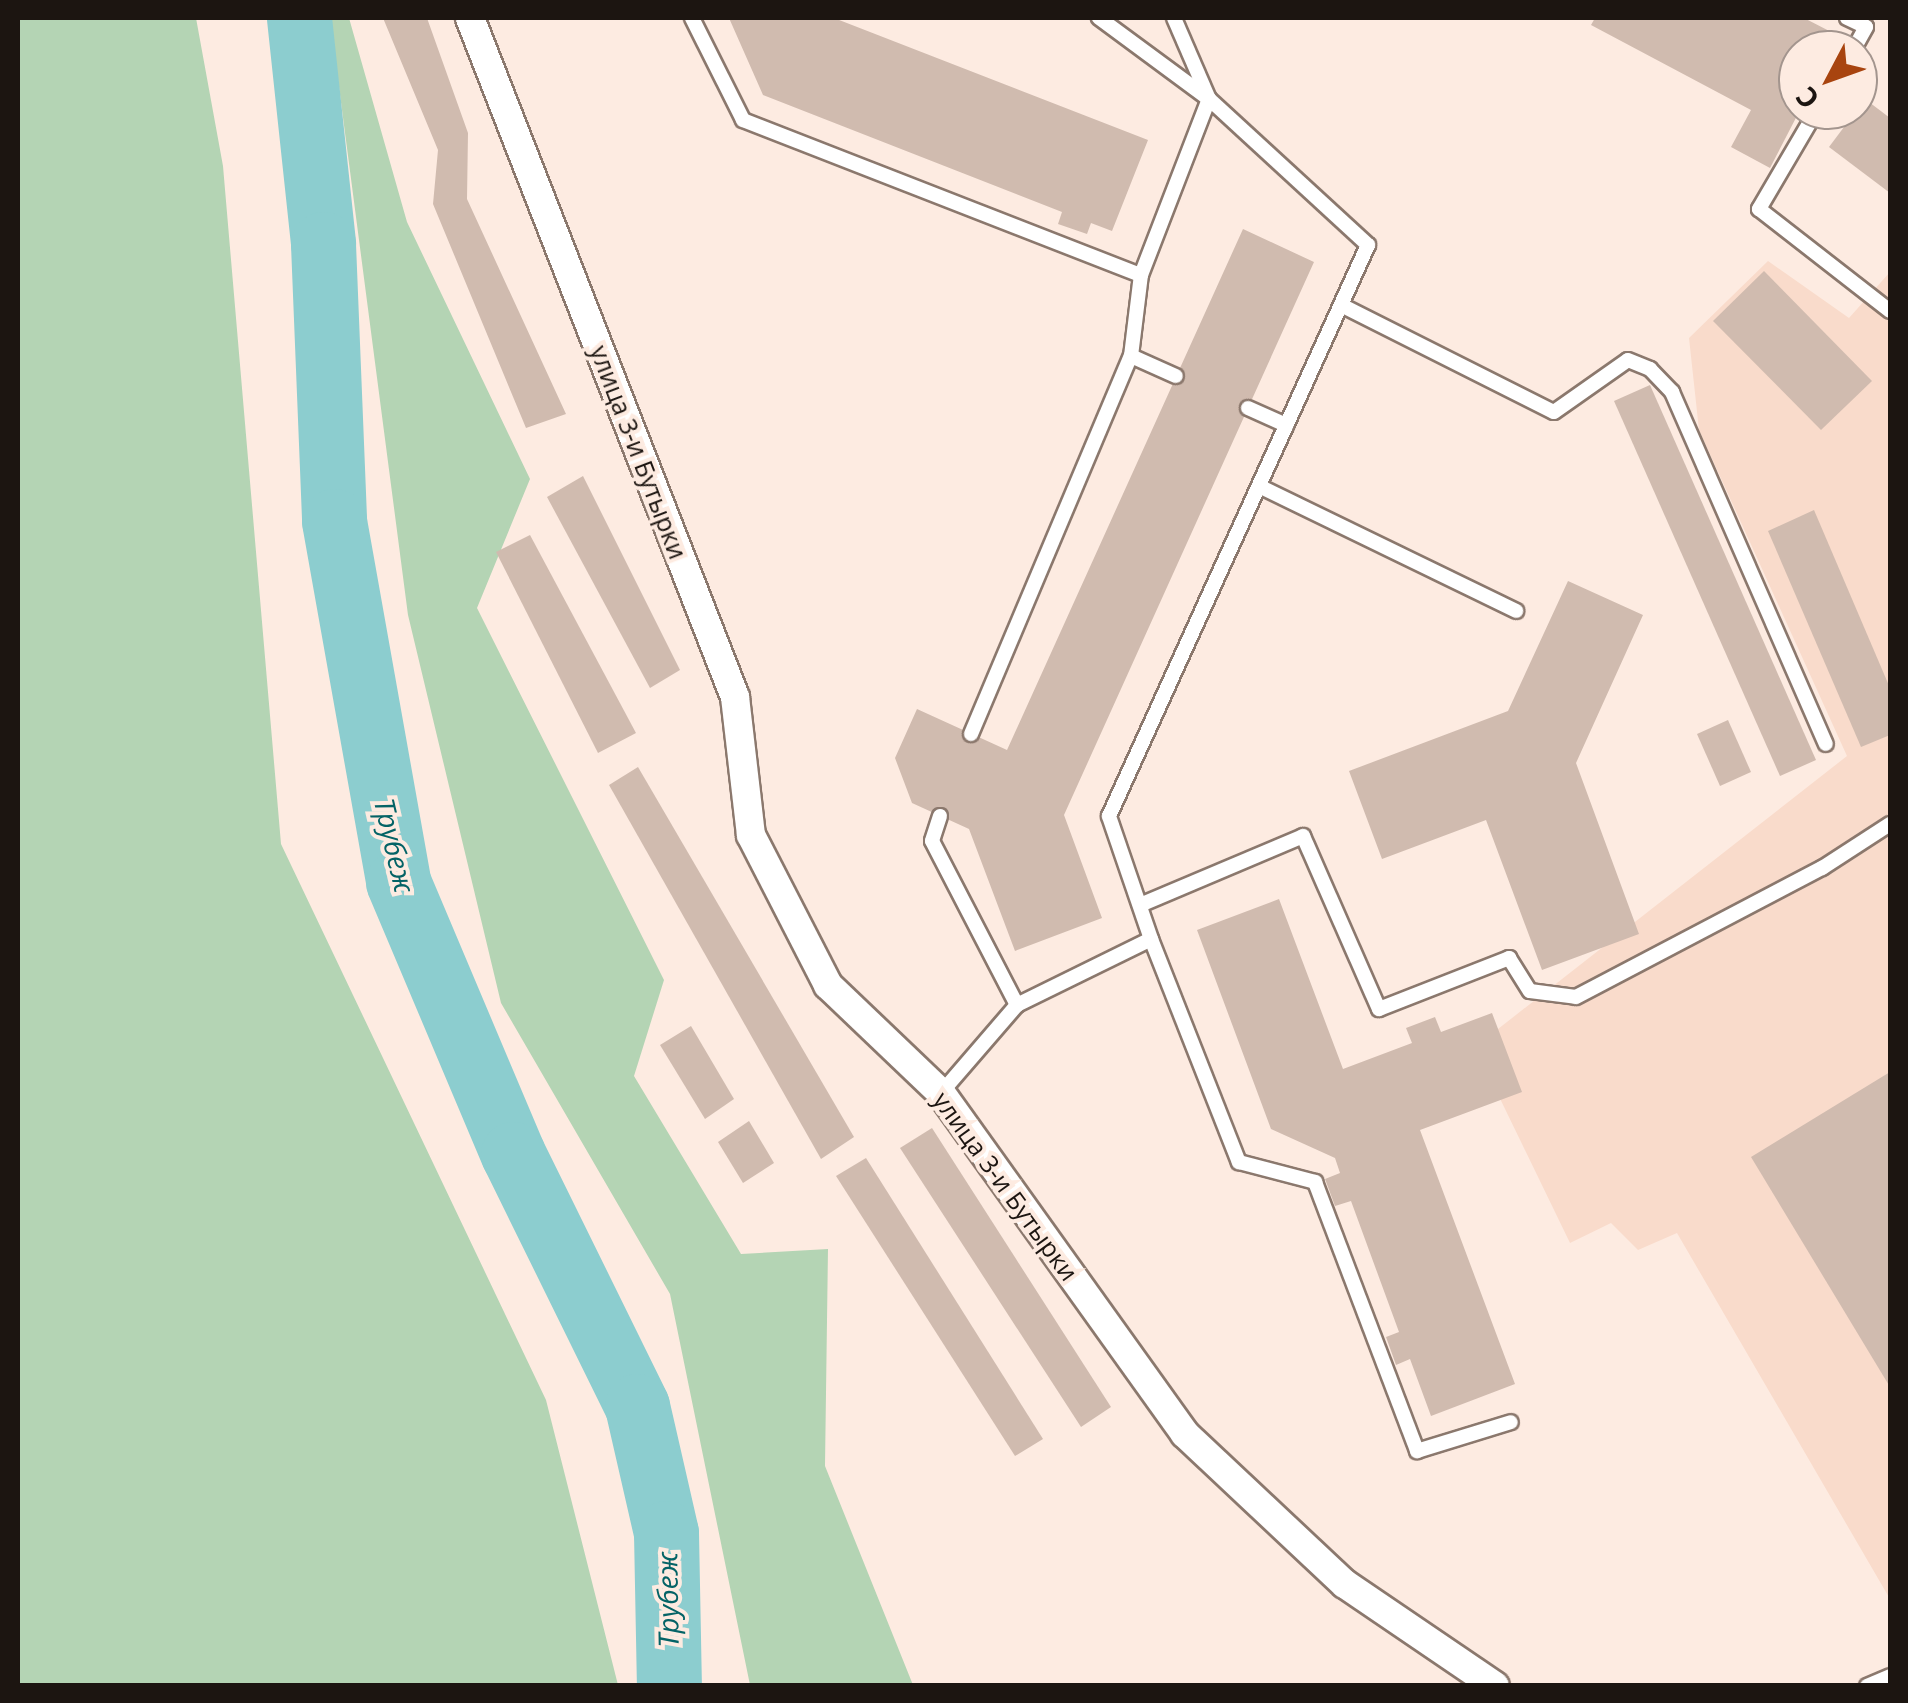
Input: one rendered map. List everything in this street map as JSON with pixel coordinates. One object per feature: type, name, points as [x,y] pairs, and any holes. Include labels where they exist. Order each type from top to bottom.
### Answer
[{"type":"street","name":"улица 3-и Бутырки","points":[[470,18],[734,698],[751,835],[828,984],[942,1094],[1185,1434],[1345,1584],[1495,1686]]},
{"type":"lane","points":[[692,18],[743,120],[1141,276]]},
{"type":"lane","points":[[1099,18],[1209,99],[1368,246],[1108,816],[1151,939],[1239,1162],[1315,1182],[1417,1451],[1512,1422]]},
{"type":"lane","points":[[971,734],[1131,356],[1141,276],[1209,99],[1174,18]]},
{"type":"lane","points":[[1806,130],[1759,208],[1890,311]]},
{"type":"lane","points":[[1342,304],[1554,412],[1628,360],[1650,369],[1672,392],[1826,744]]},
{"type":"lane","points":[[1131,356],[1176,376]]},
{"type":"lane","points":[[1248,408],[1286,426]]},
{"type":"lane","points":[[1259,486],[1516,611]]},
{"type":"lane","points":[[940,816],[932,841],[1017,1005]]},
{"type":"lane","points":[[1140,905],[1304,836],[1379,1009],[1509,958],[1530,991],[1576,997],[1822,868],[1890,824]]},
{"type":"lane","points":[[942,1094],[1017,1005],[1151,939]]},
{"type":"lane","points":[[1867,1686],[1890,1676]]},
{"type":"shaded area","points":[[1768,261],[1849,318],[1890,272],[1890,1599],[1677,1233],[1638,1250],[1611,1223],[1570,1243],[1475,1047],[1847,756],[1699,430],[1689,338]]},
{"type":"green space","points":[[18,18],[196,18],[223,166],[281,844],[546,1400],[618,1685],[18,1685]]},
{"type":"green space","points":[[330,18],[349,18],[407,222],[530,479],[477,608],[664,980],[634,1076],[741,1254],[828,1249],[825,1466],[913,1685],[750,1685],[670,1294],[501,1003],[408,615]]},
{"type":"building","points":[[383,18],[427,18],[468,133],[467,199],[566,414],[526,428],[433,204],[438,150]]},
{"type":"building","points":[[729,18],[834,18],[1148,140],[1112,231],[1091,223],[1087,234],[1058,224],[1062,212],[763,95]]},
{"type":"building","points":[[1595,18],[1804,18],[1827,30],[1778,30],[1778,130],[1790,130],[1770,168],[1731,147],[1751,110],[1591,25]]},
{"type":"building","points":[[1878,109],[1890,118],[1890,193],[1829,147],[1842,130],[1878,130]]},
{"type":"building","points":[[1243,229],[1314,262],[1064,815],[1102,918],[1015,951],[969,829],[912,803],[895,758],[917,709],[1007,750]]},
{"type":"building","points":[[1764,271],[1872,381],[1821,430],[1713,321]]},
{"type":"building","points":[[1650,385],[1816,760],[1780,776],[1614,401]]},
{"type":"building","points":[[583,476],[680,670],[650,688],[547,497]]},
{"type":"building","points":[[1814,510],[1890,688],[1890,735],[1861,747],[1768,531]]},
{"type":"building","points":[[530,535],[636,733],[598,753],[496,552]]},
{"type":"building","points":[[1568,581],[1643,615],[1576,763],[1639,934],[1542,970],[1486,820],[1382,859],[1349,771],[1508,711]]},
{"type":"building","points":[[1728,720],[1751,772],[1720,786],[1697,734]]},
{"type":"building","points":[[638,767],[854,1137],[821,1159],[609,785]]},
{"type":"building","points":[[1279,899],[1343,1069],[1412,1043],[1406,1028],[1435,1017],[1441,1032],[1492,1013],[1522,1092],[1420,1130],[1515,1384],[1431,1416],[1410,1359],[1396,1365],[1386,1337],[1399,1332],[1351,1201],[1335,1206],[1325,1179],[1340,1173],[1335,1158],[1271,1129],[1197,930]]},
{"type":"building","points":[[691,1026],[734,1099],[705,1119],[660,1045]]},
{"type":"building","points":[[1890,1072],[1890,1387],[1751,1157]]},
{"type":"building","points":[[749,1121],[774,1163],[743,1183],[718,1142]]},
{"type":"building","points":[[932,1128],[1111,1407],[1081,1427],[900,1148]]},
{"type":"building","points":[[866,1158],[1043,1439],[1015,1456],[836,1176]]},
{"type":"waterway","name":"Трубеж","points":[[299,18],[323,244],[334,521],[398,882],[513,1154],[637,1406],[666,1533],[669,1686]]}]
